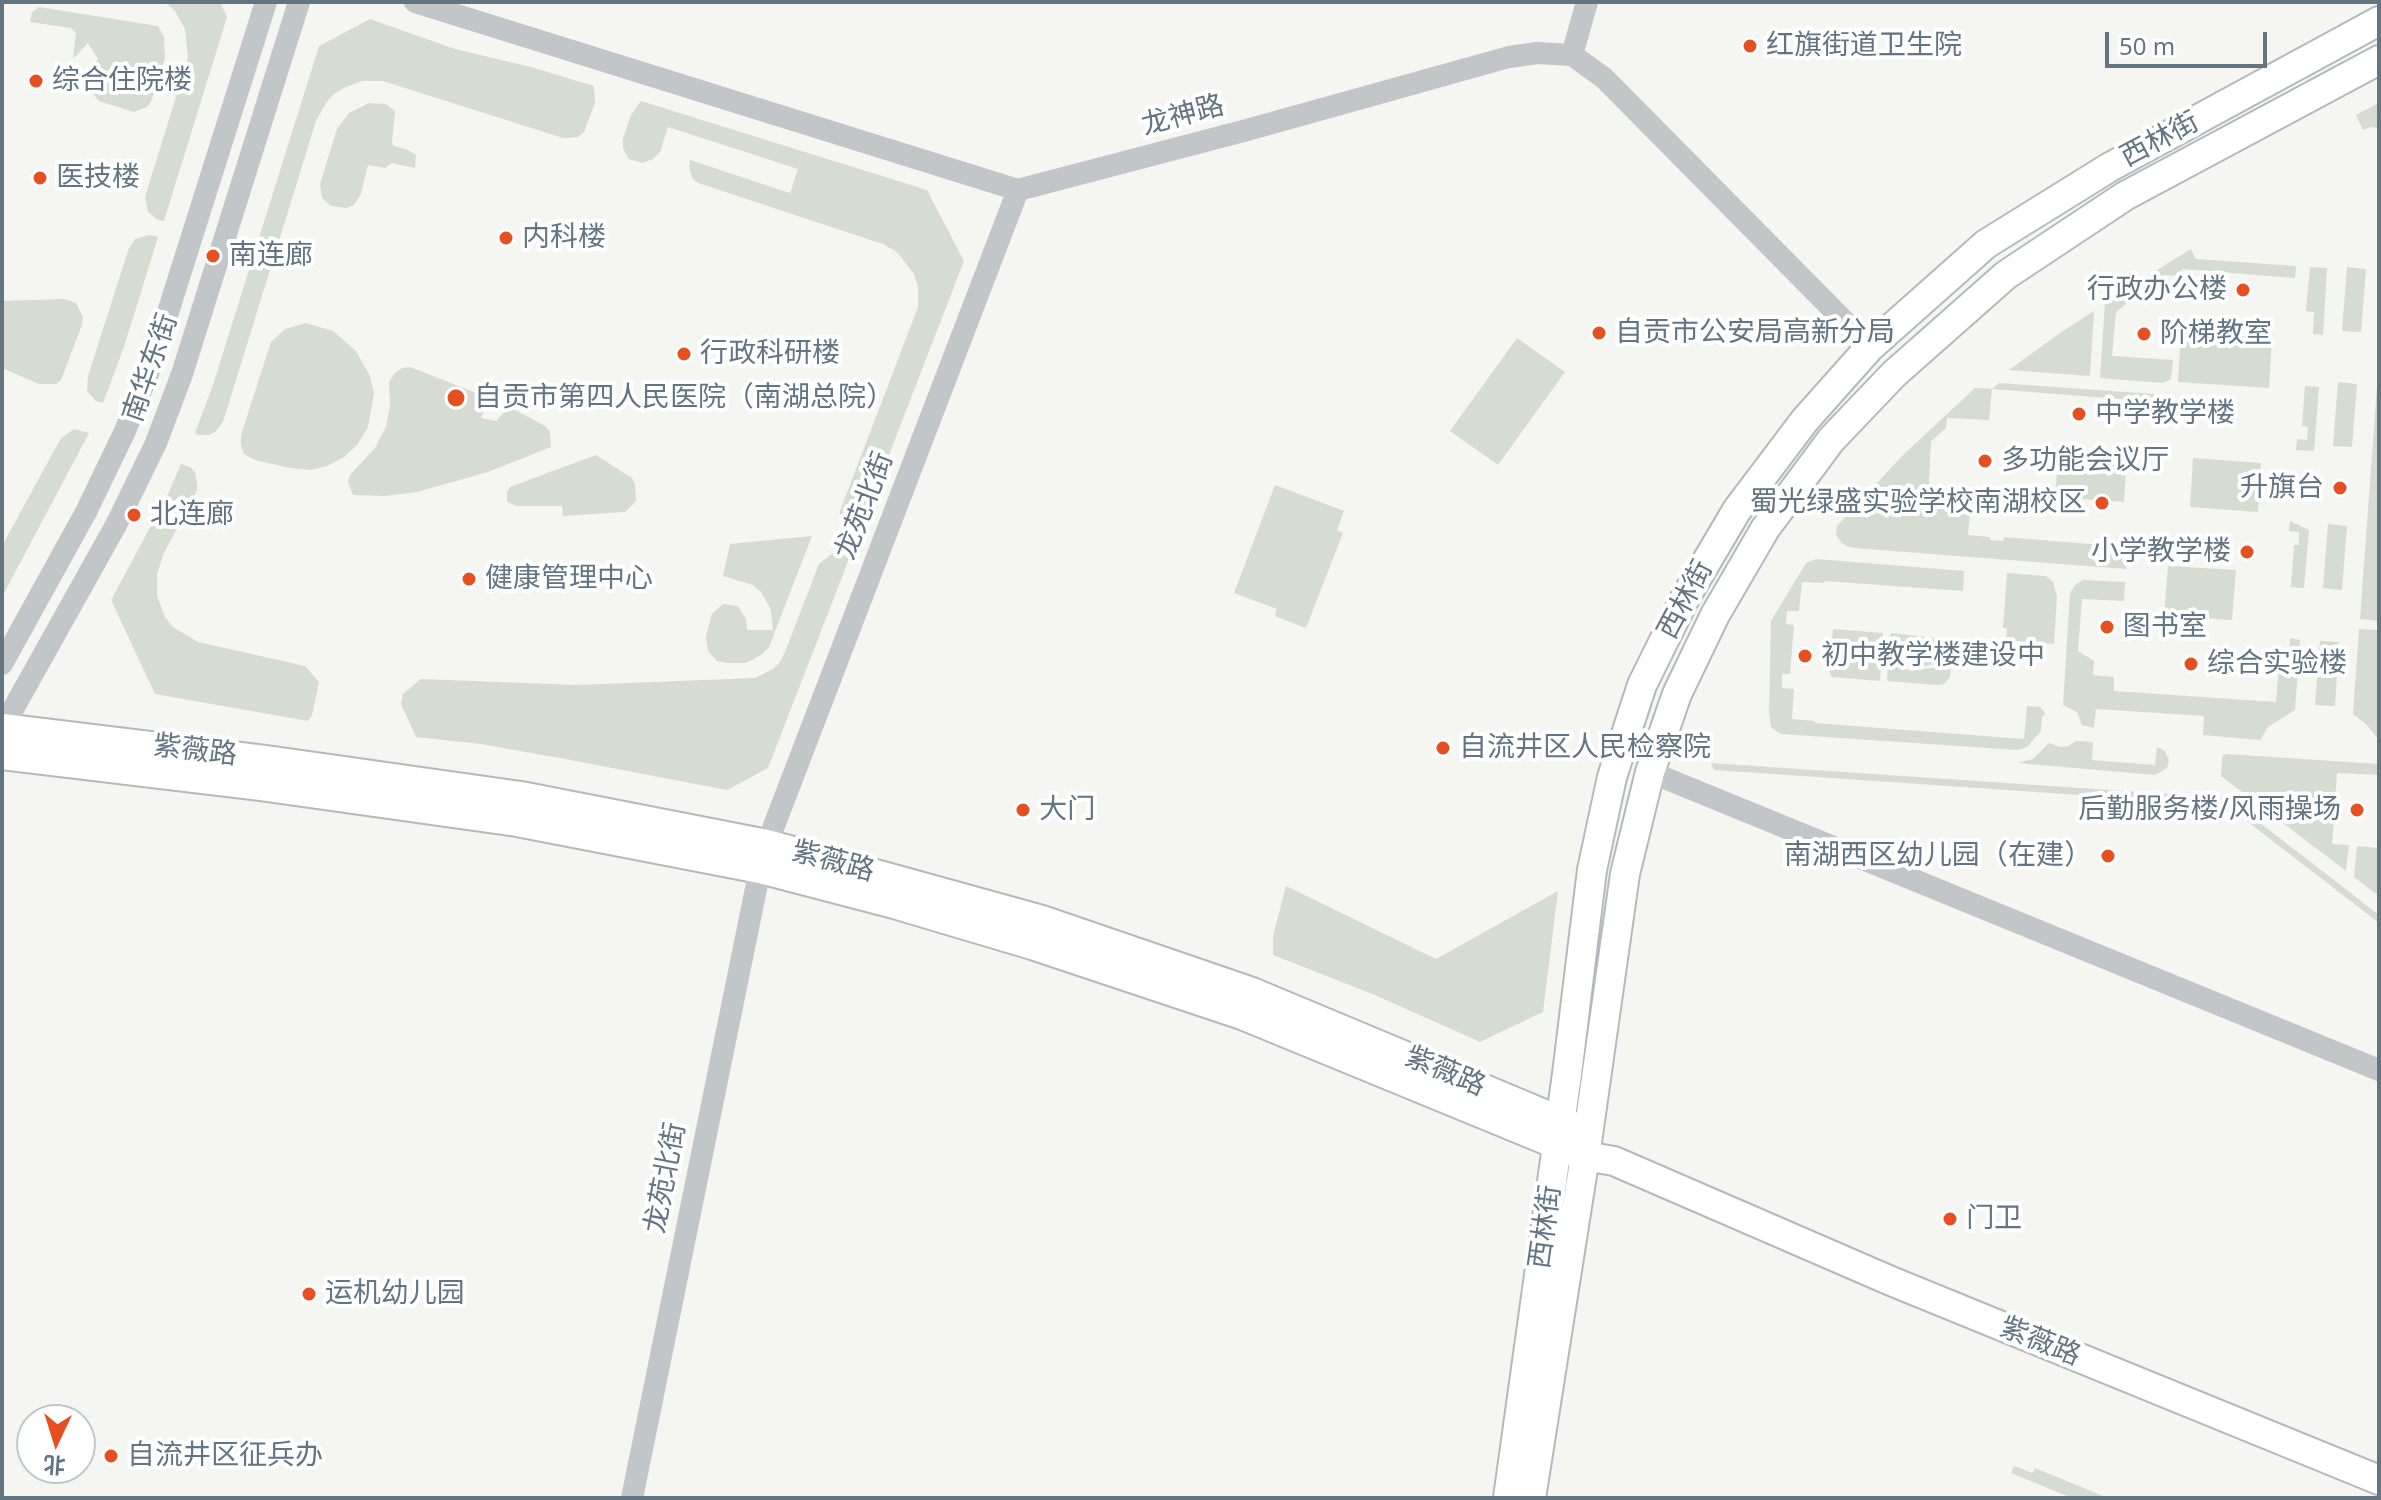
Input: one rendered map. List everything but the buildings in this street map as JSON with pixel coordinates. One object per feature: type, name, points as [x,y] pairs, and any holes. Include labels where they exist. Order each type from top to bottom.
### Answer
[{"type":"main road","name":"西林街","points":[[1508,1498],[1592,870],[1612,777],[1642,685],[1685,598],[1737,510],[1805,420],[1870,347],[1986,244],[2110,167],[2379,21]]},
{"type":"main road","name":"西林街","points":[[1531,1498],[1625,874],[1650,772],[1677,694],[1715,615],[1765,529],[1831,440],[1894,374],[2006,275],[2125,196],[2379,60]]},
{"type":"main road","name":"紫薇路","points":[[2,728],[265,760],[521,796],[763,857],[1042,920],[1252,992],[1559,1132],[1614,1161],[1891,1281],[2379,1480]]},
{"type":"main road","name":"紫薇路","points":[[2,755],[261,786],[763,857]]},
{"type":"street","name":"南华东街","points":[[2,664],[86,512],[125,431],[151,366],[266,2]]},
{"type":"street","name":"南华东街","points":[[2,728],[116,525],[156,443],[182,374],[299,2]]},
{"type":"street","points":[[415,2],[1018,190]]},
{"type":"street","points":[[1587,2],[1572,55],[1604,78],[1870,347]]},
{"type":"street","name":"龙神路","points":[[1018,190],[1509,57],[1537,53],[1572,55]]},
{"type":"street","name":"龙苑北街","points":[[632,1498],[763,857],[1018,190]]},
{"type":"street","points":[[1650,772],[2379,1070]]},
{"type":"shaded area","points":[[165,2],[220,2],[227,17],[164,221],[148,212],[145,197],[188,58],[185,29],[175,11]]},
{"type":"shaded area","points":[[39,7],[158,26],[164,37],[165,58],[147,107],[134,112],[99,101],[89,89],[88,74],[98,59],[88,43],[73,59],[76,33],[71,28],[30,22],[32,12]]},
{"type":"shaded area","points":[[370,19],[455,49],[594,86],[595,103],[584,132],[578,137],[563,138],[383,81],[362,81],[334,94],[316,121],[223,422],[215,432],[198,435],[195,433],[213,385],[319,46]]},
{"type":"shaded area","points":[[641,101],[927,190],[964,261],[858,535],[841,525],[840,511],[918,307],[918,287],[914,274],[897,252],[883,244],[698,183],[689,167],[690,160],[790,193],[798,169],[668,127],[660,152],[653,159],[642,163],[629,159],[623,149],[623,138],[631,115]]},
{"type":"shaded area","points":[[369,103],[386,104],[395,111],[392,143],[416,155],[415,168],[392,163],[385,168],[368,165],[361,194],[354,205],[346,208],[331,206],[322,198],[320,184],[337,129],[349,113]]},
{"type":"shaded area","points":[[2379,103],[2379,128],[2363,130],[2356,115]]},
{"type":"shaded area","points":[[149,235],[158,237],[124,347],[103,403],[96,401],[87,391],[88,376],[129,248],[135,239]]},
{"type":"shaded area","points":[[2191,249],[2196,259],[2296,266],[2295,278],[2182,269],[2181,276],[2165,275],[2163,301],[2132,299],[2116,312],[2112,356],[2173,360],[2171,379],[2163,383],[2100,378],[2105,302]]},
{"type":"shaded area","points":[[2310,267],[2327,268],[2323,335],[2313,334],[2314,312],[2306,311]]},
{"type":"shaded area","points":[[2347,267],[2366,269],[2361,332],[2342,331]]},
{"type":"shaded area","points":[[64,299],[76,303],[83,317],[61,380],[56,384],[39,384],[2,368],[2,301]]},
{"type":"shaded area","points":[[2094,311],[2090,376],[2009,370],[2060,333]]},
{"type":"shaded area","points":[[306,323],[333,331],[356,351],[370,376],[374,393],[368,427],[357,445],[344,457],[311,470],[255,460],[244,454],[241,446],[241,435],[271,342],[285,329]]},
{"type":"shaded area","points":[[2181,332],[2272,338],[2269,388],[2178,382]]},
{"type":"shaded area","points":[[1517,338],[1565,372],[1498,465],[1450,431]]},
{"type":"shaded area","points":[[2379,359],[2379,621],[2360,619]]},
{"type":"shaded area","points":[[410,367],[484,396],[487,403],[481,418],[496,421],[505,411],[513,409],[545,426],[550,432],[551,447],[488,472],[417,492],[385,496],[353,495],[348,482],[350,475],[375,448],[386,427],[390,406],[389,382],[402,368]]},
{"type":"shaded area","points":[[2338,382],[2357,384],[2352,447],[2333,446]]},
{"type":"shaded area","points":[[1999,383],[2154,394],[2158,402],[1992,389]]},
{"type":"shaded area","points":[[2305,386],[2319,387],[2314,451],[2296,450],[2297,439],[2307,440],[2308,427],[2302,426]]},
{"type":"shaded area","points":[[1975,388],[1992,389],[1989,420],[1947,418],[1946,428],[1931,441],[1929,482],[1941,497],[1941,508],[1973,511],[1970,511],[1968,535],[1990,537],[1990,540],[2003,541],[2004,537],[2127,547],[2126,569],[1854,548],[1841,542],[1836,535],[1837,526],[1902,456]]},
{"type":"shaded area","points":[[74,429],[89,433],[2,597],[2,546],[61,438]]},
{"type":"shaded area","points":[[2059,447],[2127,452],[2124,502],[2055,497]]},
{"type":"shaded area","points":[[596,455],[632,478],[636,501],[625,512],[563,516],[562,506],[517,506],[507,502],[510,487]]},
{"type":"shaded area","points":[[2193,458],[2261,463],[2258,512],[2190,507]]},
{"type":"shaded area","points":[[181,464],[195,472],[197,490],[164,553],[157,574],[157,596],[165,617],[173,627],[198,642],[305,666],[319,682],[308,721],[155,694],[111,600]]},
{"type":"shaded area","points":[[1275,485],[1344,511],[1337,530],[1343,533],[1306,628],[1275,616],[1277,609],[1234,593]]},
{"type":"shaded area","points":[[2290,521],[2309,530],[2304,588],[2291,587],[2294,545],[2299,545],[2299,532],[2289,531]]},
{"type":"shaded area","points":[[2328,524],[2347,526],[2342,590],[2323,588]]},
{"type":"shaded area","points":[[812,536],[769,647],[746,663],[717,661],[708,651],[706,636],[712,614],[723,604],[738,606],[746,619],[747,630],[773,630],[771,610],[761,592],[753,585],[723,576],[730,544]]},
{"type":"shaded area","points":[[833,553],[840,553],[849,559],[768,768],[727,790],[481,744],[416,737],[401,704],[403,694],[421,679],[577,685],[755,678],[780,662],[819,564]]},
{"type":"shaded area","points":[[1817,559],[1964,571],[1963,591],[1802,582],[1799,611],[1787,611],[1786,624],[1794,625],[1790,674],[1782,674],[1782,688],[1794,689],[1792,719],[2024,739],[2027,706],[2043,710],[2041,731],[2027,747],[2017,750],[1782,734],[1776,731],[1771,727],[1769,712],[1771,621],[1806,563]]},
{"type":"shaded area","points":[[2168,566],[2236,570],[2232,620],[2164,615]]},
{"type":"shaded area","points":[[2007,573],[2046,576],[2053,582],[2057,596],[2054,644],[2006,640],[2007,628],[2003,628]]},
{"type":"shaded area","points":[[2083,580],[2125,582],[2124,601],[2082,599],[2078,651],[2094,661],[2093,675],[2114,677],[2114,691],[2276,702],[2279,666],[2288,666],[2290,638],[2300,640],[2295,710],[2268,727],[2260,740],[2203,735],[2204,716],[2096,709],[2094,728],[2082,725],[2077,712],[2063,705],[2070,593]]},
{"type":"shaded area","points":[[1833,629],[1883,633],[1882,651],[1831,649]]},
{"type":"shaded area","points":[[2359,629],[2379,630],[2379,740],[2353,714]]},
{"type":"shaded area","points":[[1891,633],[1946,639],[1951,646],[1951,661],[1914,668],[1904,665],[1892,657]]},
{"type":"shaded area","points":[[2320,641],[2339,642],[2335,706],[2315,705]]},
{"type":"shaded area","points":[[1831,659],[1879,663],[1880,681],[1832,677]]},
{"type":"shaded area","points":[[1892,661],[1912,671],[1951,665],[1950,677],[1944,684],[1937,685],[1887,681],[1888,665]]},
{"type":"shaded area","points":[[2076,741],[2093,742],[2092,760],[2155,765],[2157,747],[2164,750],[2169,760],[2167,768],[2155,775],[2017,763],[2033,759],[2049,743],[2060,747]]},
{"type":"shaded area","points":[[2222,756],[2379,764],[2379,775],[2337,773],[2332,844],[2349,845],[2346,871],[2221,776]]},
{"type":"shaded area","points":[[1711,763],[2228,798],[2379,915],[2379,923],[2226,805],[1714,770]]},
{"type":"shaded area","points":[[2357,846],[2379,848],[2379,893],[2354,877]]},
{"type":"shaded area","points":[[1286,886],[1436,959],[1558,891],[1543,1012],[1480,1042],[1375,995],[1273,955],[1273,936]]},
{"type":"shaded area","points":[[2014,1466],[2033,1473],[2035,1468],[2108,1498],[2072,1498],[2011,1473]]},
{"type":"place","name":"红旗街道卫生院","points":[[1750,46]]},
{"type":"place","name":"综合住院楼","points":[[36,81]]},
{"type":"place","name":"医技楼","points":[[40,178]]},
{"type":"place","name":"内科楼","points":[[506,238]]},
{"type":"place","name":"南连廊","points":[[213,256]]},
{"type":"place","name":"行政办公楼","points":[[2243,290]]},
{"type":"place","name":"自贡市公安局高新分局","points":[[1599,333]]},
{"type":"place","name":"阶梯教室","points":[[2144,334]]},
{"type":"place","name":"行政科研楼","points":[[684,354]]},
{"type":"place","name":"自贡市第四人民医院（南湖总院）","points":[[456,398]]},
{"type":"place","name":"中学教学楼","points":[[2079,414]]},
{"type":"place","name":"多功能会议厅","points":[[1985,461]]},
{"type":"place","name":"升旗台","points":[[2340,488]]},
{"type":"place","name":"蜀光绿盛实验学校南湖校区","points":[[2102,503]]},
{"type":"place","name":"北连廊","points":[[134,515]]},
{"type":"place","name":"小学教学楼","points":[[2247,552]]},
{"type":"place","name":"健康管理中心","points":[[469,579]]},
{"type":"place","name":"图书室","points":[[2107,627]]},
{"type":"place","name":"初中教学楼建设中","points":[[1805,656]]},
{"type":"place","name":"综合实验楼","points":[[2191,664]]},
{"type":"place","name":"自流井区人民检察院","points":[[1443,748]]},
{"type":"place","name":"大门","points":[[1023,810]]},
{"type":"place","name":"后勤服务楼/风雨操场","points":[[2357,810]]},
{"type":"place","name":"南湖西区幼儿园（在建）","points":[[2108,856]]},
{"type":"place","name":"门卫","points":[[1950,1219]]},
{"type":"place","name":"运机幼儿园","points":[[309,1294]]},
{"type":"place","name":"自流井区征兵办","points":[[111,1456]]}]
